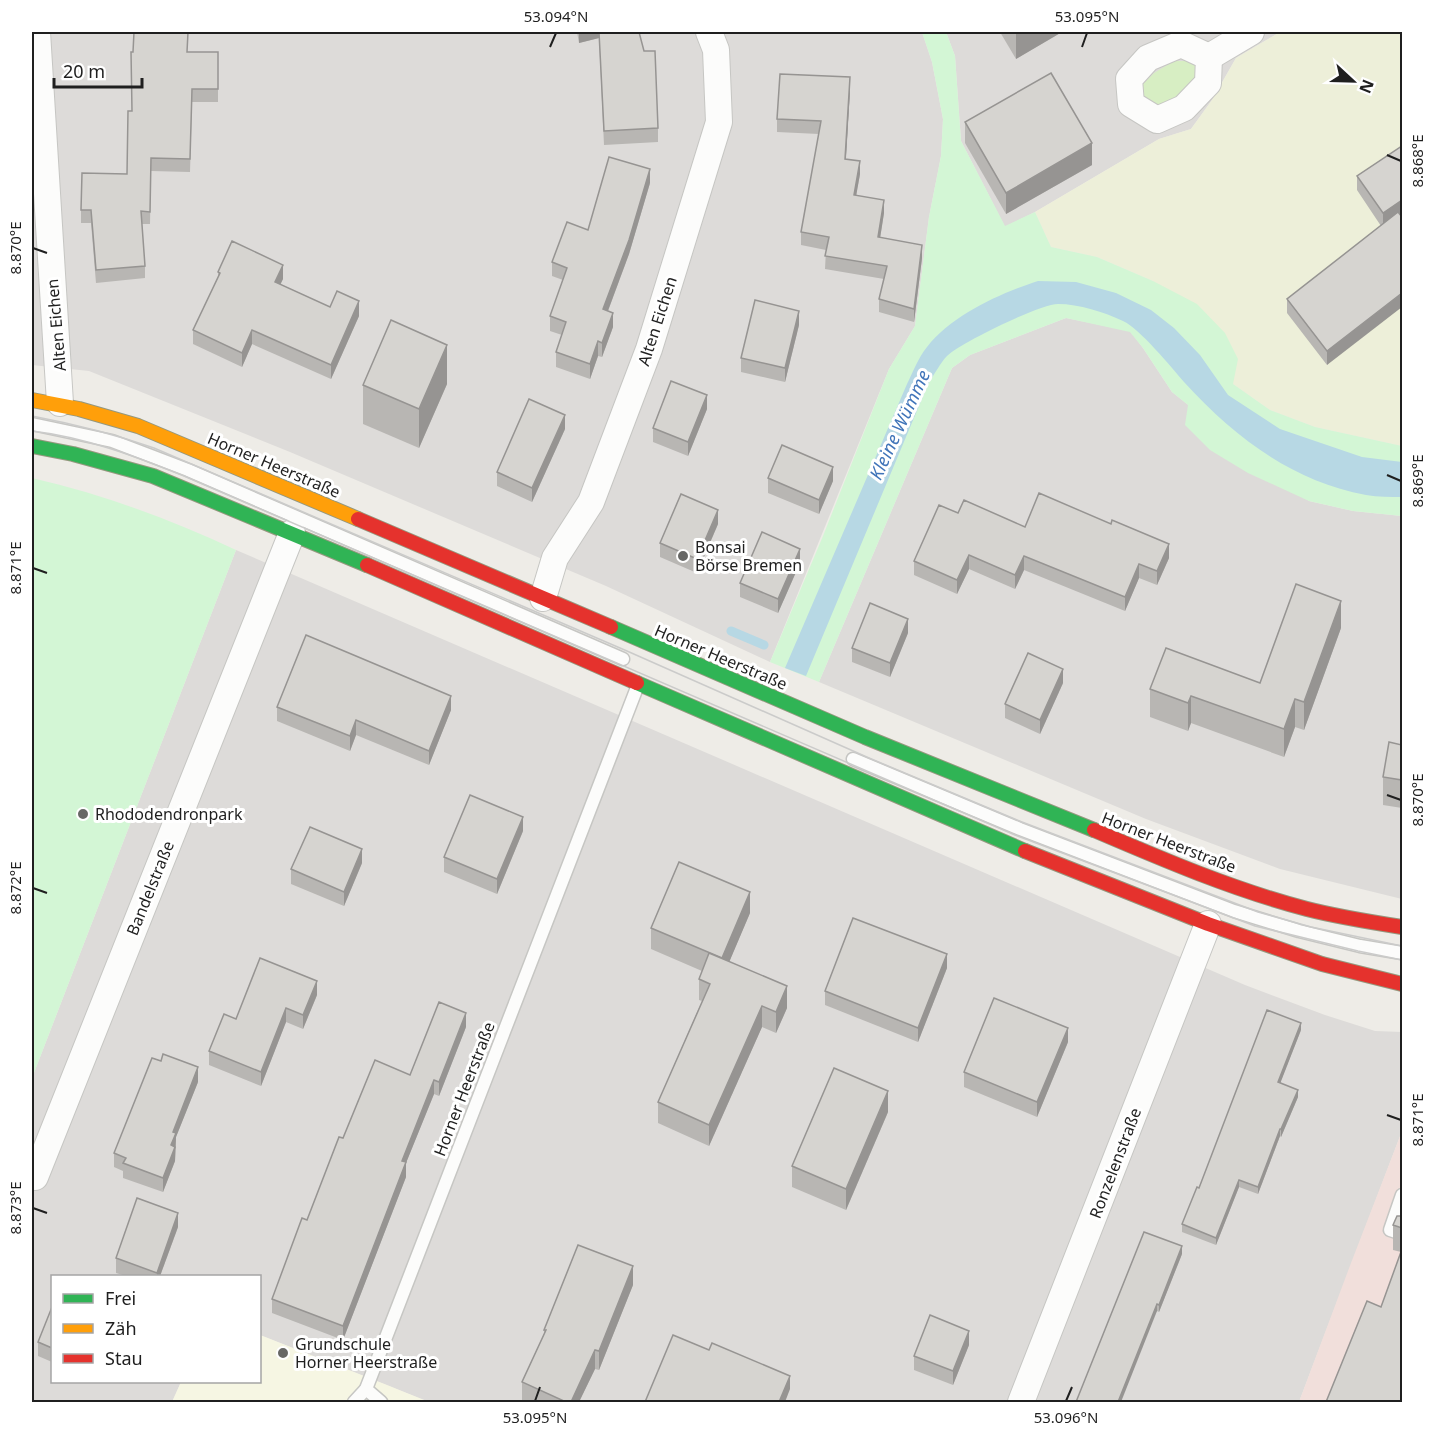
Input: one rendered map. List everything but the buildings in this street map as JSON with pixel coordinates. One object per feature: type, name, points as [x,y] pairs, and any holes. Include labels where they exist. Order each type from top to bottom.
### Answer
[{"type":"main road","name":"Horner Heerstraße","points":[[32,400],[60,403],[109,415],[153,432],[897,752],[1205,875],[1301,908],[1402,927]]},
{"type":"main road","points":[[32,446],[74,454],[153,476],[292,533],[1011,845],[1208,924],[1322,964],[1402,984]]},
{"type":"street","name":"Alten Eichen","points":[[37,32],[60,403]]},
{"type":"street","name":"Alten Eichen","points":[[543,598],[555,558],[591,502],[649,349],[719,122],[716,50],[709,32]]},
{"type":"street","points":[[1209,57],[1251,32]]},
{"type":"street","name":"Bandelstraße","points":[[35,1177],[292,533]]},
{"type":"street","name":"Ronzelenstraße","points":[[1021,1402],[1208,924]]},
{"type":"lane","points":[[32,424],[112,441],[188,470],[634,664]]},
{"type":"lane","name":"Horner Heerstraße","points":[[354,1402],[366,1389],[638,684]]},
{"type":"lane","points":[[840,753],[1020,829],[1234,911],[1299,931],[1360,946],[1402,953]]},
{"type":"lane","points":[[1399,1233],[1390,1230],[1402,1195]]},
{"type":"lane","points":[[366,1389],[381,1402]]},
{"type":"shaded area","points":[[32,32],[922,32],[932,62],[943,119],[941,156],[929,217],[915,326],[889,369],[770,662],[606,586],[290,452],[89,371],[32,365]]},
{"type":"shaded area","points":[[946,32],[1280,32],[1236,58],[1212,100],[1191,129],[1159,139],[1035,212],[1005,227],[961,141],[955,56]]},
{"type":"shaded area","points":[[1280,32],[1402,33],[1402,446],[1315,427],[1270,410],[1233,384],[1153,281],[1097,257],[1051,247],[1035,212],[1159,139],[1191,129],[1212,100],[1236,58]]},
{"type":"shaded area","points":[[1066,318],[1130,331],[1172,392],[1309,501],[1353,511],[1402,516],[1402,899],[1280,869],[1146,819],[819,682],[952,368],[970,355]]},
{"type":"shaded area","points":[[236,550],[1245,985],[1375,1031],[1402,1032],[1402,1131],[1299,1402],[429,1402],[261,1335],[261,1275],[51,1275],[51,1383],[181,1383],[172,1402],[32,1402],[32,1078]]},
{"type":"shaded area","points":[[1402,1131],[1402,1402],[1299,1402],[1351,1263]]},
{"type":"shaded area","name":"Grundschule Horner Heerstraße","points":[[261,1335],[429,1402],[172,1402],[181,1383],[261,1383]]},
{"type":"green space","points":[[922,32],[946,32],[955,56],[961,141],[1005,226],[1035,212],[1051,247],[1097,257],[1153,281],[1197,304],[1225,333],[1238,359],[1233,384],[1270,410],[1315,427],[1402,446],[1402,516],[1353,511],[1309,501],[1248,473],[1210,450],[1185,425],[1188,405],[1172,392],[1130,332],[1066,318],[970,355],[952,368],[819,682],[770,662],[889,369],[915,326],[929,217],[941,156],[943,119],[932,62]]},
{"type":"green space","points":[[1174,61],[1190,61],[1199,68],[1196,78],[1171,103],[1153,106],[1143,97],[1142,85],[1154,73]]},
{"type":"green space","name":"Rhododendronpark","points":[[32,478],[136,508],[236,550],[32,1078]]},
{"type":"water","name":"Kleine Wümme","points":[[1038,281],[1076,282],[1116,293],[1151,310],[1174,328],[1200,355],[1228,395],[1280,429],[1362,457],[1402,462],[1402,497],[1371,496],[1339,488],[1289,468],[1266,454],[1223,421],[1130,325],[1083,307],[1066,304],[1049,306],[1018,317],[983,334],[955,350],[942,362],[929,382],[806,676],[785,668],[918,360],[937,335],[963,315],[993,299]]},
{"type":"waterway","points":[[731,631],[764,645]]},
{"type":"tram line","points":[[32,416],[94,430],[154,448],[1022,822],[1258,912],[1311,927],[1402,946]]},
{"type":"tram line","points":[[32,431],[109,448],[184,476],[1015,835],[1255,926],[1402,960]]},
{"type":"traffic: fast","points":[[32,446],[73,454],[153,476],[367,565]]},
{"type":"traffic: fast","points":[[611,627],[865,737],[1094,830]]},
{"type":"traffic: fast","points":[[637,683],[1025,851]]},
{"type":"traffic: slow","points":[[32,400],[79,409],[138,426],[358,519]]},
{"type":"traffic: jam","points":[[358,519],[611,627]]},
{"type":"traffic: jam","points":[[367,565],[637,683]]},
{"type":"traffic: jam","points":[[1094,830],[1199,874],[1253,893],[1307,909],[1402,927]]},
{"type":"traffic: jam","points":[[1025,851],[1208,924],[1322,964],[1402,984]]},
{"type":"place","name":"Bonsai Börse Bremen","points":[[683,556]]},
{"type":"place","name":"Rhododendronpark","points":[[83,814]]},
{"type":"place","name":"Grundschule Horner Heerstraße","points":[[283,1353]]}]
